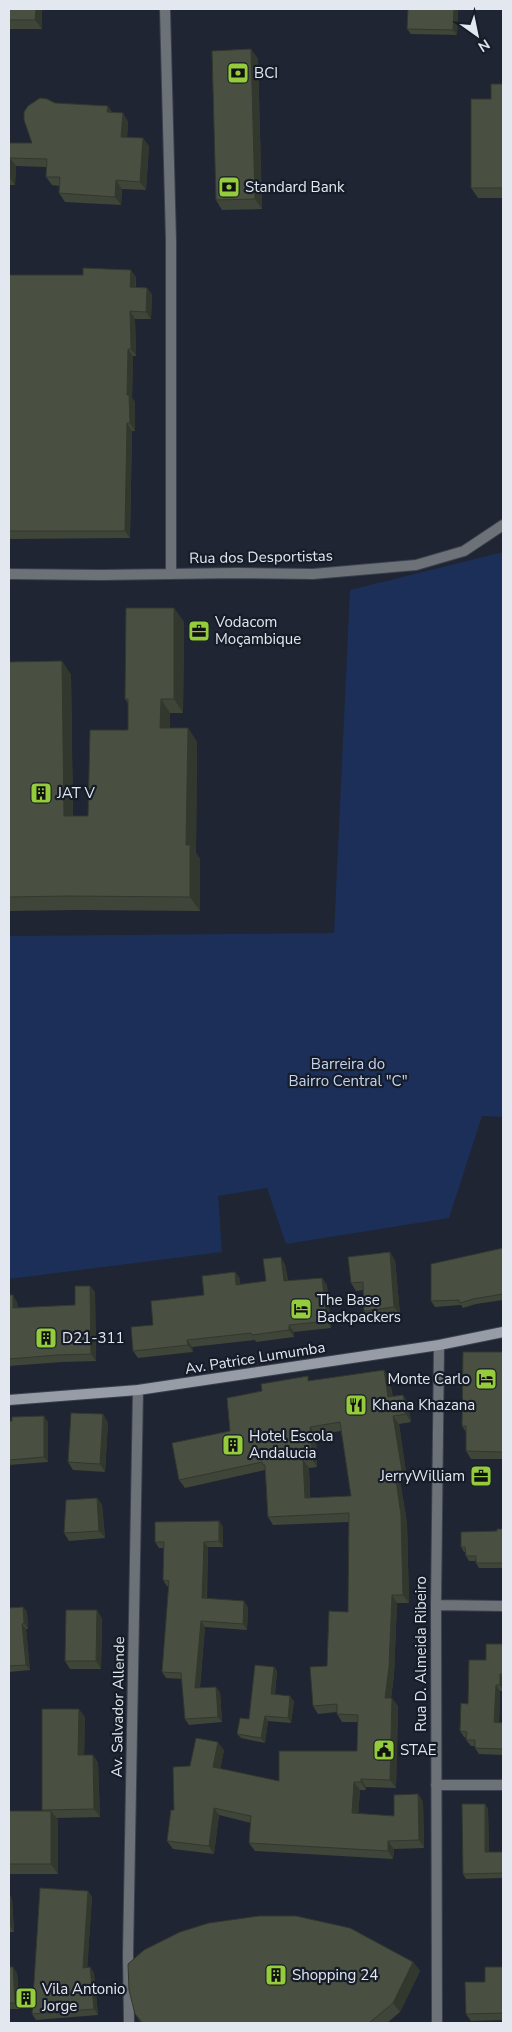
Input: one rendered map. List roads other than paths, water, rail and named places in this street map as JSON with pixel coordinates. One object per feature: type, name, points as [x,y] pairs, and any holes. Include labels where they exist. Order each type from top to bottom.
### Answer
[{"type":"main road","name":"Av. Patrice Lumumba","points":[[9,1400],[138,1390],[439,1345],[503,1332]]},
{"type":"street","points":[[164,9],[171,241],[171,573]]},
{"type":"street","name":"Rua dos Desportistas","points":[[9,574],[313,574],[416,565],[464,550],[503,524]]},
{"type":"street","name":"Rua D. Almeida Ribeiro","points":[[437,2023],[436,1606],[439,1345]]},
{"type":"street","name":"Av. Salvador Allende","points":[[129,2023],[138,1390]]},
{"type":"street","points":[[436,1606],[503,1606]]},
{"type":"street","points":[[436,1785],[503,1785]]},
{"type":"place","name":"BCI","points":[[238,73]]},
{"type":"place","name":"Standard Bank","points":[[229,187]]},
{"type":"place","name":"Vodacom Moçambique","points":[[199,631]]},
{"type":"place","name":"JAT V","points":[[41,793]]},
{"type":"place","name":"The Base Backpackers","points":[[301,1309]]},
{"type":"place","name":"D21-311","points":[[46,1338]]},
{"type":"place","name":"Monte Carlo","points":[[486,1379]]},
{"type":"place","name":"Khana Khazana","points":[[356,1405]]},
{"type":"place","name":"Hotel Escola Andalucia","points":[[233,1445]]},
{"type":"place","name":"JerryWilliam","points":[[481,1476]]},
{"type":"place","name":"STAE","points":[[384,1750]]},
{"type":"place","name":"Shopping 24","points":[[276,1975]]},
{"type":"place","name":"Vila Antonio Jorge","points":[[26,1998]]},
{"type":"park label","name":"Barreira do Bairro Central \"C\"","points":[[348,1072]]}]
